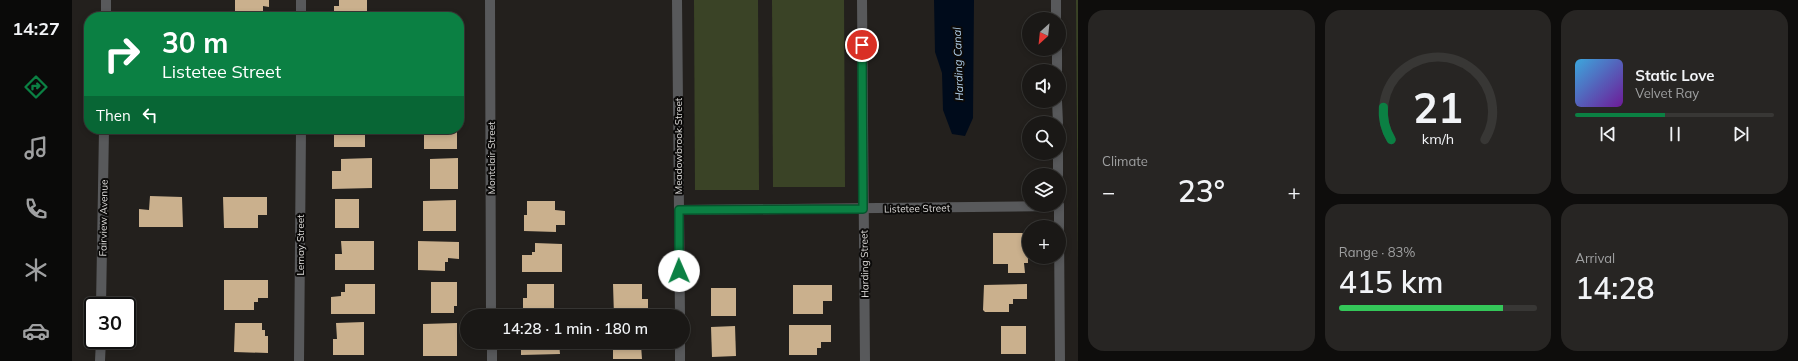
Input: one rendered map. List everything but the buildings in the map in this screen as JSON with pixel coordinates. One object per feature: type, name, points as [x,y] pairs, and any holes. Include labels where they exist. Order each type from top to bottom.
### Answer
[{"type":"street","points":[[106,0],[106,12]]},
{"type":"street","points":[[301,0],[301,12]]},
{"type":"street","name":"Montclair Street","points":[[490,0],[491,309]]},
{"type":"street","name":"Meadowbrook Street","points":[[677,0],[680,309]]},
{"type":"street","name":"Harding Street","points":[[862,0],[865,361]]},
{"type":"street","points":[[1056,0],[1056,12]]},
{"type":"street","name":"Fairview Avenue","points":[[101,297],[104,134]]},
{"type":"street","name":"Lemay Street","points":[[299,361],[301,134]]},
{"type":"street","name":"Listetee Street","points":[[679,210],[1022,207]]},
{"type":"street","points":[[1059,264],[1060,361]]},
{"type":"street","points":[[100,361],[101,349]]},
{"type":"street","points":[[492,349],[492,361]]},
{"type":"street","points":[[680,349],[680,361]]},
{"type":"green space","points":[[694,0],[758,0],[759,190],[695,190]]},
{"type":"green space","points":[[772,0],[844,0],[845,187],[773,187]]},
{"type":"green space","points":[[1076,0],[1078,0],[1078,269]]},
{"type":"water","name":"Harding Canal","points":[[934,0],[974,0],[973,118],[965,136],[952,134],[943,110],[942,73],[935,52]]},
{"type":"route","points":[[679,271],[679,210],[863,209],[862,45]]}]
